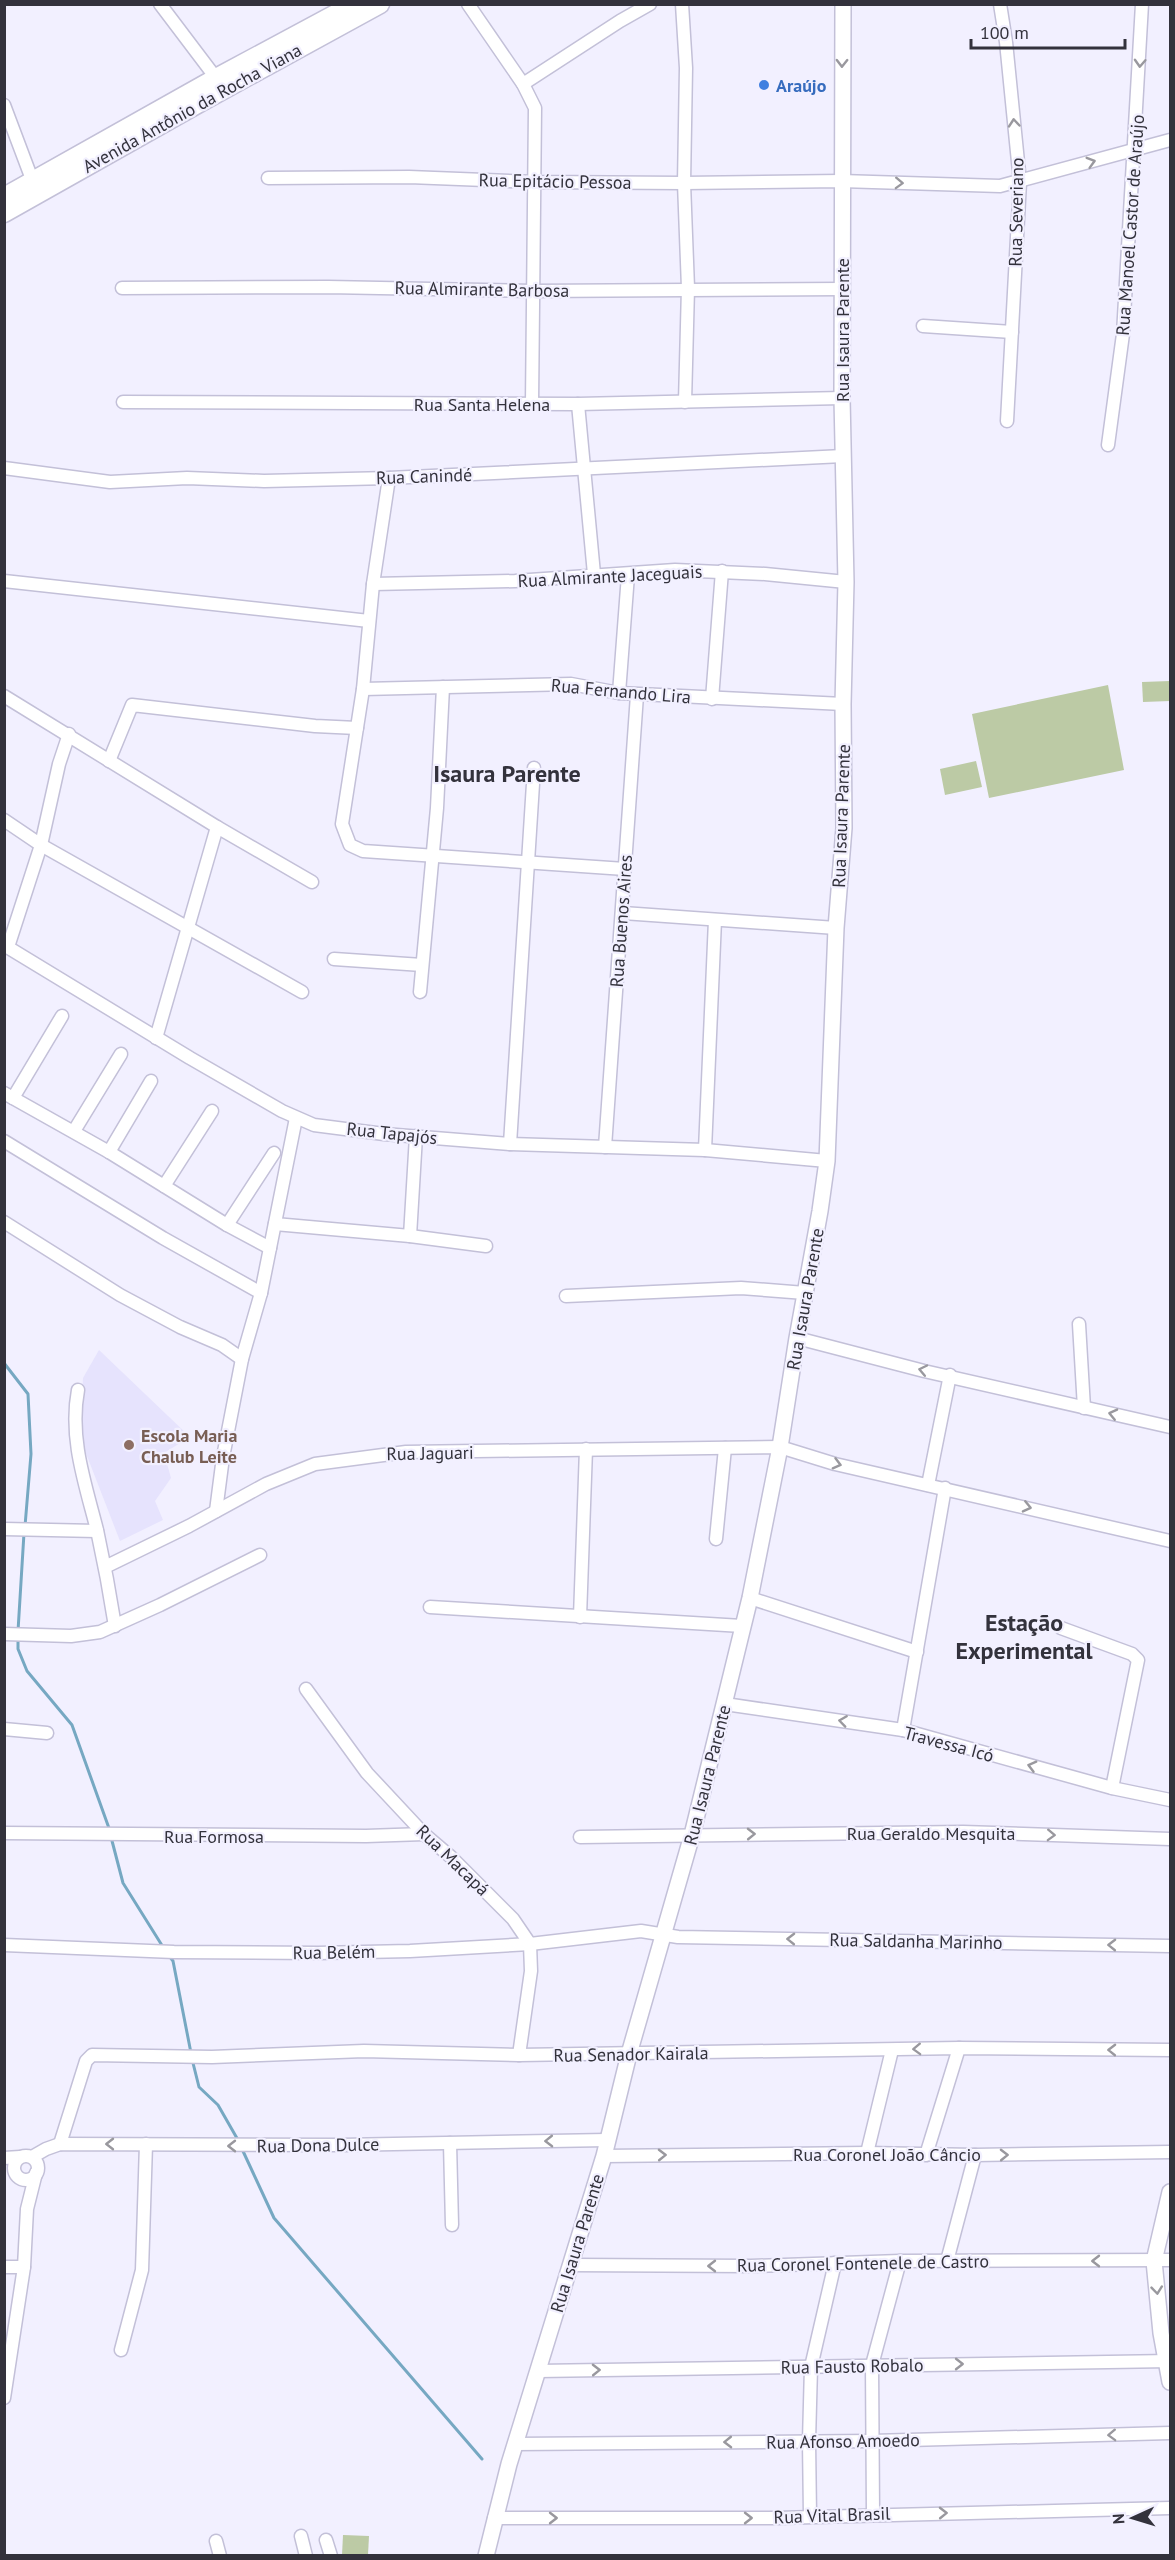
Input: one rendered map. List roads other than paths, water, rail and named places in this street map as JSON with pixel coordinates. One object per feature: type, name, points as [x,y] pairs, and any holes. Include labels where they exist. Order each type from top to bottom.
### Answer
[{"type":"main road","name":"Avenida Antônio da Rocha Viana","points":[[4,197],[216,78],[354,4]]},
{"type":"main road","name":"Avenida Antônio da Rocha Viana","points":[[4,213],[380,4]]},
{"type":"street","points":[[160,4],[216,78]]},
{"type":"street","points":[[468,4],[523,84],[535,108],[532,404]]},
{"type":"street","points":[[523,84],[650,4]]},
{"type":"street","points":[[682,4],[686,68],[684,183],[688,288],[686,402]]},
{"type":"street","name":"Rua Isaura Parente","points":[[486,2556],[515,2444],[604,2156],[629,2054],[692,1835],[725,1704],[750,1598],[780,1447],[827,1161],[836,928],[844,828],[843,704],[846,582],[842,398],[843,4]]},
{"type":"street","name":"Rua Severiano","points":[[1000,4],[1020,182],[1006,421]]},
{"type":"street","name":"Rua Manoel Castor de Araújo","points":[[1108,445],[1123,334],[1142,4]]},
{"type":"street","points":[[4,105],[33,182]]},
{"type":"street","name":"Rua Epitácio Pessoa","points":[[268,178],[409,177],[536,182],[684,183],[841,181],[1000,186],[1170,140]]},
{"type":"street","name":"Rua Almirante Barbosa","points":[[122,288],[328,287],[533,291],[688,288],[842,289]]},
{"type":"street","points":[[923,326],[1012,332]]},
{"type":"street","name":"Rua Santa Helena","points":[[123,402],[578,404],[842,398]]},
{"type":"street","points":[[578,404],[594,574]]},
{"type":"street","name":"Rua Canindé","points":[[4,468],[110,482],[187,478],[255,481],[583,470],[843,456]]},
{"type":"street","points":[[389,478],[369,621],[363,689],[342,824],[351,845],[363,851],[626,868]]},
{"type":"street","name":"Rua Almirante Jaceguais","points":[[374,584],[515,581],[675,570],[722,571],[846,582]]},
{"type":"street","points":[[712,699],[722,571]]},
{"type":"street","points":[[619,693],[628,575]]},
{"type":"street","points":[[4,582],[369,621]]},
{"type":"street","name":"Rua Fernando Lira","points":[[363,689],[571,684],[638,695],[843,704]]},
{"type":"street","points":[[420,992],[443,687]]},
{"type":"street","name":"Rua Buenos Aires","points":[[605,1147],[638,695]]},
{"type":"street","points":[[4,696],[312,882]]},
{"type":"street","points":[[109,761],[132,705],[315,726],[357,728]]},
{"type":"street","points":[[6,946],[41,844],[59,764],[69,734]]},
{"type":"street","points":[[510,1144],[534,768]]},
{"type":"street","points":[[4,820],[41,844],[302,992]]},
{"type":"street","points":[[156,1038],[218,827]]},
{"type":"street","points":[[623,913],[836,928]]},
{"type":"street","points":[[705,1150],[716,920]]},
{"type":"street","name":"Rua Tapajós","points":[[6,946],[156,1038],[297,1118],[330,1127],[510,1144],[705,1150],[827,1161]]},
{"type":"street","points":[[334,959],[422,965]]},
{"type":"street","points":[[62,1016],[9,1096],[74,1131],[227,1225],[270,1248]]},
{"type":"street","points":[[74,1131],[121,1054]]},
{"type":"street","points":[[109,1152],[151,1081]]},
{"type":"street","points":[[164,1186],[212,1111]]},
{"type":"street","points":[[216,1511],[223,1457],[242,1359],[261,1293],[297,1118]]},
{"type":"street","points":[[410,1236],[416,1136]]},
{"type":"street","points":[[4,1141],[163,1238],[261,1293]]},
{"type":"street","points":[[227,1225],[274,1153]]},
{"type":"street","points":[[4,1222],[120,1295],[180,1327],[222,1345],[242,1359]]},
{"type":"street","points":[[275,1224],[410,1236],[486,1246]]},
{"type":"street","points":[[566,1296],[741,1288],[805,1293]]},
{"type":"street","points":[[1079,1324],[1084,1408]]},
{"type":"street","points":[[797,1338],[1170,1427]]},
{"type":"street","points":[[928,1485],[950,1376]]},
{"type":"street","points":[[78,1390],[74,1411],[75,1436],[105,1567],[115,1626]]},
{"type":"street","name":"Rua Jaguari","points":[[105,1567],[292,1473],[315,1464],[406,1452],[780,1447],[835,1464],[1170,1541]]},
{"type":"street","points":[[716,1539],[725,1448]]},
{"type":"street","points":[[580,1617],[586,1449]]},
{"type":"street","points":[[903,1730],[945,1488]]},
{"type":"street","points":[[10,1529],[97,1531]]},
{"type":"street","points":[[4,1634],[82,1635],[100,1632],[260,1555]]},
{"type":"street","points":[[750,1598],[917,1652]]},
{"type":"street","points":[[430,1607],[742,1626]]},
{"type":"street","points":[[1061,1628],[1132,1654],[1138,1660],[1112,1788]]},
{"type":"street","name":"Rua Macapá","points":[[306,1689],[368,1773],[424,1834],[451,1857],[513,1919],[530,1944]]},
{"type":"street","name":"Travessa Icó","points":[[725,1704],[903,1730],[1112,1788],[1170,1800]]},
{"type":"street","points":[[4,1730],[46,1732]]},
{"type":"street","name":"Rua Geraldo Mesquita","points":[[580,1837],[963,1832],[1170,1839]]},
{"type":"street","name":"Rua Formosa","points":[[4,1833],[96,1836],[114,1834],[366,1836],[424,1834]]},
{"type":"street","name":"Rua Belém","points":[[4,1945],[174,1952],[410,1951],[530,1944],[641,1931],[662,1935]]},
{"type":"street","name":"Rua Saldanha Marinho","points":[[662,1935],[1170,1946]]},
{"type":"street","points":[[519,2055],[531,1971],[530,1944]]},
{"type":"street","points":[[927,2155],[959,2048]]},
{"type":"street","name":"Rua Senador Kairala","points":[[60,2144],[86,2061],[92,2055],[201,2057],[364,2051],[519,2055],[959,2048],[1170,2050]]},
{"type":"street","points":[[867,2153],[892,2050]]},
{"type":"street","name":"Rua Dona Dulce","points":[[26,2157],[60,2144],[210,2146],[607,2140]]},
{"type":"street","points":[[450,2143],[452,2225]]},
{"type":"street","points":[[121,2350],[142,2270],[146,2144]]},
{"type":"street","name":"Rua Coronel João Câncio","points":[[604,2156],[1170,2152]]},
{"type":"street","points":[[947,2261],[975,2155]]},
{"type":"street","points":[[26,2157],[15,2163],[14,2173],[27,2209]]},
{"type":"street","points":[[4,2158],[26,2157],[37,2162],[27,2209],[24,2267],[7,2364],[4,2398]]},
{"type":"street","points":[[14,2173],[32,2178],[36,2173]]},
{"type":"street","points":[[1170,2192],[1154,2261],[1170,2382]]},
{"type":"street","name":"Rua Coronel Fontenele de Castro","points":[[571,2265],[752,2266],[900,2261],[1170,2260]]},
{"type":"street","points":[[873,2514],[872,2365],[900,2261]]},
{"type":"street","points":[[810,2516],[811,2367],[835,2263]]},
{"type":"street","points":[[4,2266],[24,2267]]},
{"type":"street","name":"Rua Fausto Robalo","points":[[538,2371],[1168,2361]]},
{"type":"street","name":"Rua Afonso Amoedo","points":[[515,2444],[872,2441],[1170,2433]]},
{"type":"street","name":"Rua Vital Brasil","points":[[494,2518],[810,2516],[1170,2508]]},
{"type":"street","points":[[301,2536],[306,2556]]},
{"type":"street","points":[[326,2540],[331,2556]]},
{"type":"street","points":[[216,2541],[220,2556]]},
{"type":"waterway","points":[[4,1363],[28,1394],[31,1454],[25,1526]]},
{"type":"waterway","points":[[18,1631],[24,1533]]},
{"type":"waterway","points":[[18,1637],[18,1649],[27,1671],[72,1725],[110,1831]]},
{"type":"waterway","points":[[111,1837],[123,1883],[163,1947]]},
{"type":"waterway","points":[[170,1957],[173,1961],[191,2053]]},
{"type":"waterway","points":[[192,2059],[199,2087],[218,2105],[238,2140]]},
{"type":"waterway","points":[[242,2149],[274,2218],[482,2459]]},
{"type":"place","name":"Araújo","points":[[764,85]]},
{"type":"place","name":"Escola Maria Chalub Leite","points":[[129,1445]]},
{"type":"district","name":"Isaura Parente","points":[[507,773]]},
{"type":"district","name":"Estação Experimental","points":[[1024,1636]]}]
